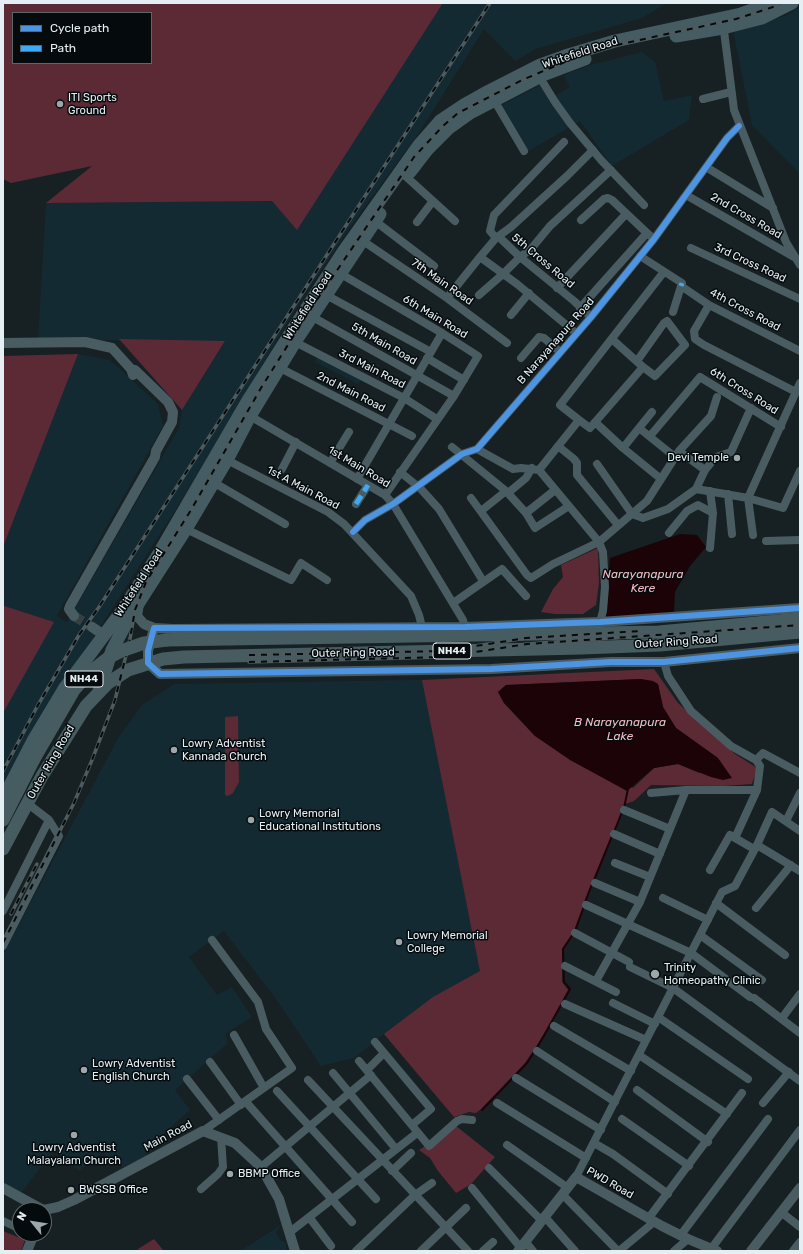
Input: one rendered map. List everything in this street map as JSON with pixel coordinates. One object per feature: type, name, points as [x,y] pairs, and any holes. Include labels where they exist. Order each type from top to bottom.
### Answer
[{"type":"highway","name":"Outer Ring Road","points":[[3,820],[7,804],[74,690],[89,673],[108,658],[144,643],[167,640],[659,632],[800,619]]},
{"type":"highway","name":"Outer Ring Road","points":[[3,849],[27,803],[72,725],[99,691],[128,670],[148,663],[163,659],[184,657],[660,645],[800,632]]},
{"type":"main road","name":"Whitefield Road","points":[[99,691],[112,650],[140,601],[186,529],[227,460],[250,416],[295,342],[308,314],[343,252],[403,174],[449,128],[470,113],[540,76],[570,64],[617,49],[693,33],[722,23],[753,6],[772,3]]},
{"type":"main road","name":"Whitefield Road","points":[[7,804],[8,789],[34,739],[64,689],[122,611],[162,548],[247,402],[308,314],[326,295],[341,274],[376,221],[419,145],[440,121],[476,98],[540,65],[565,56],[615,41],[692,24],[722,23],[762,18],[792,3]]},
{"type":"street","points":[[722,23],[731,92],[734,110],[739,126],[786,242],[800,266]]},
{"type":"street","points":[[540,76],[555,102],[592,150],[644,205]]},
{"type":"street","points":[[703,98],[731,92]]},
{"type":"street","points":[[494,100],[524,151]]},
{"type":"street","name":"B Narayanapura Road","points":[[477,449],[591,317],[654,239],[727,138],[739,126]]},
{"type":"street","points":[[497,238],[490,231],[494,215],[564,142]]},
{"type":"street","points":[[447,298],[497,238],[567,176],[592,150]]},
{"type":"street","name":"2nd Cross Road","points":[[706,167],[773,208]]},
{"type":"street","points":[[479,295],[504,274],[520,257],[531,249],[550,226],[610,170]]},
{"type":"street","points":[[403,174],[455,221]]},
{"type":"street","name":"2nd Cross Road","points":[[686,196],[795,257]]},
{"type":"street","points":[[581,220],[608,198],[654,239]]},
{"type":"street","points":[[417,222],[433,201]]},
{"type":"street","points":[[557,288],[626,214]]},
{"type":"street","points":[[376,221],[434,266]]},
{"type":"street","points":[[580,308],[647,233]]},
{"type":"street","name":"5th Cross Road","points":[[497,238],[574,301],[591,317]]},
{"type":"street","name":"7th Main Road","points":[[363,241],[447,298],[507,343]]},
{"type":"street","name":"3rd Cross Road","points":[[691,248],[800,299]]},
{"type":"street","points":[[613,340],[640,364],[655,376],[685,345],[667,321],[664,323],[640,364],[590,428],[560,405],[613,340],[663,273],[640,256]]},
{"type":"street","points":[[480,257],[529,293],[576,333]]},
{"type":"street","name":"4th Cross Road","points":[[663,273],[682,283],[681,286],[709,305],[800,351]]},
{"type":"street","name":"6th Main Road","points":[[341,274],[442,333],[478,356],[454,396],[385,495]]},
{"type":"street","points":[[674,312],[681,286]]},
{"type":"street","points":[[511,315],[529,293]]},
{"type":"street","name":"5th Main Road","points":[[326,295],[429,355],[464,380]]},
{"type":"street","points":[[709,305],[694,331],[695,339],[796,392]]},
{"type":"street","name":"5th Main Road","points":[[308,314],[454,396]]},
{"type":"street","points":[[357,479],[442,333]]},
{"type":"street","points":[[521,358],[539,337],[544,338],[560,352]]},
{"type":"street","points":[[3,343],[85,342],[112,348],[131,369],[132,373],[159,400],[167,414],[171,416],[171,425],[156,451],[155,457],[70,606],[69,609],[74,614],[72,616],[66,610],[66,607],[151,455],[156,451]]},
{"type":"street","name":"3rd Main Road","points":[[295,342],[404,398],[437,419]]},
{"type":"street","name":"2nd Main Road","points":[[280,368],[412,436]]},
{"type":"street","name":"6th Cross Road","points":[[650,436],[700,377],[781,426]]},
{"type":"street","points":[[753,535],[748,498],[800,383]]},
{"type":"street","points":[[471,498],[527,575],[531,578],[553,564],[599,542],[647,501],[677,454],[711,416],[717,397]]},
{"type":"street","points":[[597,464],[632,514],[643,518],[668,509],[696,489],[705,470],[716,457],[732,452],[751,408]]},
{"type":"street","points":[[623,448],[652,412]]},
{"type":"street","name":"1st Main Road","points":[[250,416],[385,495],[393,504],[453,603],[465,627]]},
{"type":"street","points":[[481,511],[536,469],[558,446],[579,420]]},
{"type":"street","points":[[595,422],[623,448],[661,479]]},
{"type":"street","points":[[640,428],[677,454],[705,470]]},
{"type":"street","points":[[330,463],[350,432]]},
{"type":"street","points":[[282,469],[296,442]]},
{"type":"street","points":[[558,446],[574,459],[577,463],[577,475],[618,525]]},
{"type":"street","points":[[452,447],[507,492],[526,513],[535,528],[569,506]]},
{"type":"street","points":[[353,532],[365,520],[393,504],[462,454],[477,449],[513,469],[536,469],[599,542],[603,552],[605,587],[603,610],[600,622]]},
{"type":"street","name":"1st A Main Road","points":[[227,460],[328,512],[353,532],[411,596],[419,614],[422,627]]},
{"type":"street","points":[[696,489],[748,498],[783,508],[800,471]]},
{"type":"street","points":[[400,472],[417,486],[447,519],[483,581]]},
{"type":"street","points":[[213,482],[285,524]]},
{"type":"street","points":[[356,504],[368,485]]},
{"type":"street","points":[[526,513],[555,490]]},
{"type":"street","points":[[710,491],[713,513],[710,548]]},
{"type":"street","points":[[728,494],[732,534]]},
{"type":"street","points":[[669,533],[687,511],[698,506],[713,513]]},
{"type":"street","points":[[186,529],[291,580],[301,563],[327,580]]},
{"type":"street","points":[[766,541],[800,540]]},
{"type":"street","points":[[453,603],[502,569],[526,596]]},
{"type":"street","points":[[140,601],[137,616],[144,624],[154,628],[465,627],[600,622],[800,608]]},
{"type":"street","points":[[92,627],[104,634]]},
{"type":"street","points":[[154,628],[148,651],[148,663],[160,674],[483,669],[611,662],[664,662],[800,648]]},
{"type":"street","points":[[664,662],[668,676],[692,711],[732,746],[756,760],[760,766],[757,790],[735,838]]},
{"type":"street","points":[[756,760],[763,753],[800,772]]},
{"type":"street","points":[[651,793],[686,790],[757,790]]},
{"type":"street","points":[[596,982],[640,902],[686,790]]},
{"type":"street","points":[[786,821],[800,793]]},
{"type":"street","points":[[3,946],[59,836],[49,820],[27,803]]},
{"type":"street","points":[[624,810],[670,829]]},
{"type":"street","points":[[576,1177],[716,903],[722,892],[735,886],[772,812],[800,831]]},
{"type":"street","points":[[3,911],[49,820]]},
{"type":"street","points":[[614,834],[660,854]]},
{"type":"street","points":[[710,870],[730,835],[791,865],[800,871]]},
{"type":"street","points":[[615,863],[650,877]]},
{"type":"street","points":[[756,908],[791,865]]},
{"type":"street","points":[[595,883],[640,902]]},
{"type":"street","points":[[663,898],[708,920]]},
{"type":"street","points":[[716,903],[785,955]]},
{"type":"street","points":[[586,905],[691,953],[782,1018],[800,1033]]},
{"type":"street","points":[[575,933],[612,952],[629,964],[673,988],[766,1058],[789,1072],[800,1081]]},
{"type":"street","points":[[700,935],[762,980]]},
{"type":"street","points":[[203,1131],[292,1068],[266,1029],[258,1002],[212,940]]},
{"type":"street","points":[[565,966],[616,992]]},
{"type":"street","points":[[782,1018],[800,994]]},
{"type":"street","points":[[613,1003],[656,1021],[748,1079]]},
{"type":"street","points":[[566,1004],[646,1040]]},
{"type":"street","points":[[554,1026],[631,1071]]},
{"type":"street","points":[[234,1035],[264,1088]]},
{"type":"street","points":[[375,1042],[431,1109],[412,1125]]},
{"type":"street","points":[[537,1051],[615,1102]]},
{"type":"street","points":[[261,1168],[350,1093],[369,1073],[384,1053]]},
{"type":"street","points":[[639,1055],[727,1114]]},
{"type":"street","points":[[359,1061],[429,1146],[457,1121],[462,1118],[472,1120]]},
{"type":"street","points":[[210,1062],[243,1103],[286,1147],[352,1222]]},
{"type":"street","points":[[763,1103],[789,1072]]},
{"type":"street","points":[[333,1073],[396,1149]]},
{"type":"street","points":[[516,1078],[601,1130]]},
{"type":"street","points":[[187,1079],[219,1120]]},
{"type":"street","points":[[308,1080],[332,1108],[468,1251]]},
{"type":"street","points":[[636,1090],[708,1142]]},
{"type":"street","points":[[277,1091],[376,1200]]},
{"type":"street","points":[[507,1145],[566,1191],[618,1251],[651,1220],[668,1194],[708,1142],[742,1093]]},
{"type":"street","points":[[497,1103],[586,1158]]},
{"type":"street","points":[[622,1118],[689,1166]]},
{"type":"street","points":[[674,1251],[768,1119]]},
{"type":"street","points":[[714,1250],[800,1130]]},
{"type":"street","name":"Main Road","points":[[52,1209],[74,1200],[203,1131],[235,1143],[261,1168],[279,1199],[295,1251]]},
{"type":"street","points":[[290,1232],[417,1133]]},
{"type":"street","points":[[201,1189],[218,1174],[223,1167],[221,1137]]},
{"type":"street","points":[[594,1143],[613,1154],[668,1194]]},
{"type":"street","points":[[392,1171],[411,1153]]},
{"type":"street","points":[[489,1168],[575,1251]]},
{"type":"street","name":"PWD Road","points":[[521,1247],[542,1218],[566,1191],[576,1177],[651,1220],[714,1250]]},
{"type":"street","points":[[356,1251],[415,1195],[432,1183]]},
{"type":"street","name":"Main Road","points":[[3,1188],[28,1202]]},
{"type":"street","points":[[472,1188],[521,1247],[533,1251]]},
{"type":"street","points":[[750,1251],[800,1188]]},
{"type":"street","points":[[421,1251],[466,1208]]},
{"type":"street","points":[[781,1212],[800,1227]]},
{"type":"street","points":[[309,1217],[331,1246]]},
{"type":"street","points":[[483,1251],[493,1242]]},
{"type":"street","points":[[793,1251],[800,1242]]},
{"type":"shaded area","points":[[3,3],[443,3],[297,230],[272,201],[46,203],[92,166],[11,183],[3,179]]},
{"type":"shaded area","points":[[443,3],[667,3],[642,18],[536,49],[515,61],[484,29],[419,133],[350,227],[296,308],[182,500],[23,747],[3,784],[3,547],[78,354],[110,360],[158,404],[163,426],[57,616],[67,622],[179,428],[182,410],[225,342],[38,339],[46,203],[272,201],[297,229]]},
{"type":"shaded area","points":[[800,7],[800,174],[752,125],[733,30],[785,16]]},
{"type":"shaded area","points":[[642,52],[655,62],[664,101],[692,95],[689,120],[612,166],[580,121],[527,152],[500,106],[542,84],[551,98],[570,87],[564,75],[587,66]]},
{"type":"shaded area","points":[[119,339],[225,341],[182,410]]},
{"type":"shaded area","points":[[319,352],[365,375],[358,384],[315,362]]},
{"type":"shaded area","points":[[78,354],[3,547],[3,356]]},
{"type":"shaded area","points":[[598,548],[599,583],[596,605],[583,614],[555,614],[541,612],[553,589],[563,577],[561,565]]},
{"type":"shaded area","points":[[4,606],[54,622],[3,713],[3,609]]},
{"type":"shaded area","points":[[654,669],[678,703],[735,754],[757,768],[752,784],[723,786],[651,785],[634,801],[625,804],[572,935],[562,949],[562,982],[568,990],[546,1031],[525,1063],[481,1109],[476,1113],[469,1112],[454,1117],[384,1034],[433,997],[480,971],[422,680]],"holes":[[[641,679],[658,684],[663,707],[676,728],[718,758],[699,773],[678,764],[654,768],[633,788],[535,736],[504,703],[498,692],[506,685]]]},
{"type":"shaded area","name":"Lowry Memorial College","points":[[474,679],[625,804],[572,935],[562,949],[562,982],[568,990],[546,1031],[525,1063],[476,1113],[469,1112],[454,1117],[384,1034],[354,1058],[321,1066],[276,999],[224,931],[189,957],[217,995],[232,987],[252,1017],[225,1034],[228,1043],[175,1090],[190,1110],[144,1151],[148,1156],[123,1167],[102,1153],[79,1171],[54,1150],[21,1193],[3,1183],[3,955],[118,738],[142,705],[174,684]]},
{"type":"shaded area","points":[[238,716],[239,782],[233,793],[228,796],[225,795],[225,717]]},
{"type":"shaded area","points":[[456,1126],[495,1157],[471,1184],[456,1193],[438,1171],[430,1158],[419,1150]]},
{"type":"shaded area","points":[[281,1225],[276,1232],[280,1240],[286,1243],[286,1251],[240,1251]]},
{"type":"shaded area","points":[[3,1231],[12,1235],[12,1242],[24,1242],[21,1251],[3,1251]]},
{"type":"shaded area","points":[[154,1239],[164,1251],[140,1251],[138,1249]]},
{"type":"water","name":"Narayanapura Kere","points":[[680,534],[697,535],[706,547],[690,566],[675,592],[674,614],[605,618],[610,558]]},
{"type":"water","name":"B Narayanapura Lake","points":[[641,679],[653,681],[658,684],[663,707],[676,728],[718,758],[732,778],[723,780],[711,777],[678,764],[654,768],[627,791],[570,760],[535,736],[504,703],[498,692],[506,685]]},
{"type":"waterway","points":[[624,808],[628,789]]},
{"type":"waterway","points":[[614,832],[622,812]]},
{"type":"waterway","points":[[594,880],[612,836]]},
{"type":"waterway","points":[[585,902],[592,884]]},
{"type":"waterway","points":[[575,931],[584,906]]},
{"type":"waterway","points":[[537,1048],[570,989],[564,982],[563,949],[573,934]]},
{"type":"waterway","points":[[482,1110],[527,1063],[534,1052]]},
{"type":"tunnel","points":[[74,616],[92,627]]},
{"type":"railway","points":[[3,771],[38,705],[79,635],[99,607],[490,3]]},
{"type":"railway","points":[[3,943],[74,803],[92,760],[115,700],[130,639],[135,610],[146,582],[191,510],[261,388],[306,316],[414,157],[443,126],[458,113],[522,80],[577,57],[612,46],[736,19],[773,7],[780,3]]},
{"type":"railway","points":[[249,662],[443,657],[527,644],[800,625]]},
{"type":"railway","points":[[249,655],[444,651],[526,638],[640,631]]},
{"type":"railway","points":[[11,914],[37,864]]},
{"type":"marked path","points":[[356,504],[368,485]]},
{"type":"cycle path","points":[[353,532],[365,520],[393,504],[462,454],[477,449],[591,317],[654,239],[727,138],[739,126]]},
{"type":"cycle path","points":[[800,608],[600,622],[465,627],[154,628],[148,651],[148,663],[160,674],[491,669],[611,662],[664,662],[800,648]]},
{"type":"place","name":"ITI Sports Ground","points":[[60,104]]},
{"type":"place","name":"Devi Temple","points":[[737,458]]},
{"type":"place","name":"Lowry Adventist Kannada Church","points":[[174,750]]},
{"type":"place","name":"Lowry Memorial Educational Institutions","points":[[251,820]]},
{"type":"place","name":"Lowry Memorial College","points":[[399,942]]},
{"type":"place","name":"Trinity Homeopathy Clinic","points":[[655,974]]},
{"type":"place","name":"Lowry Adventist English Church","points":[[84,1070]]},
{"type":"place","name":"Lowry Adventist Malayalam Church","points":[[74,1135]]},
{"type":"place","name":"BBMP Office","points":[[230,1174]]},
{"type":"place","name":"BWSSB Office","points":[[71,1190]]}]
